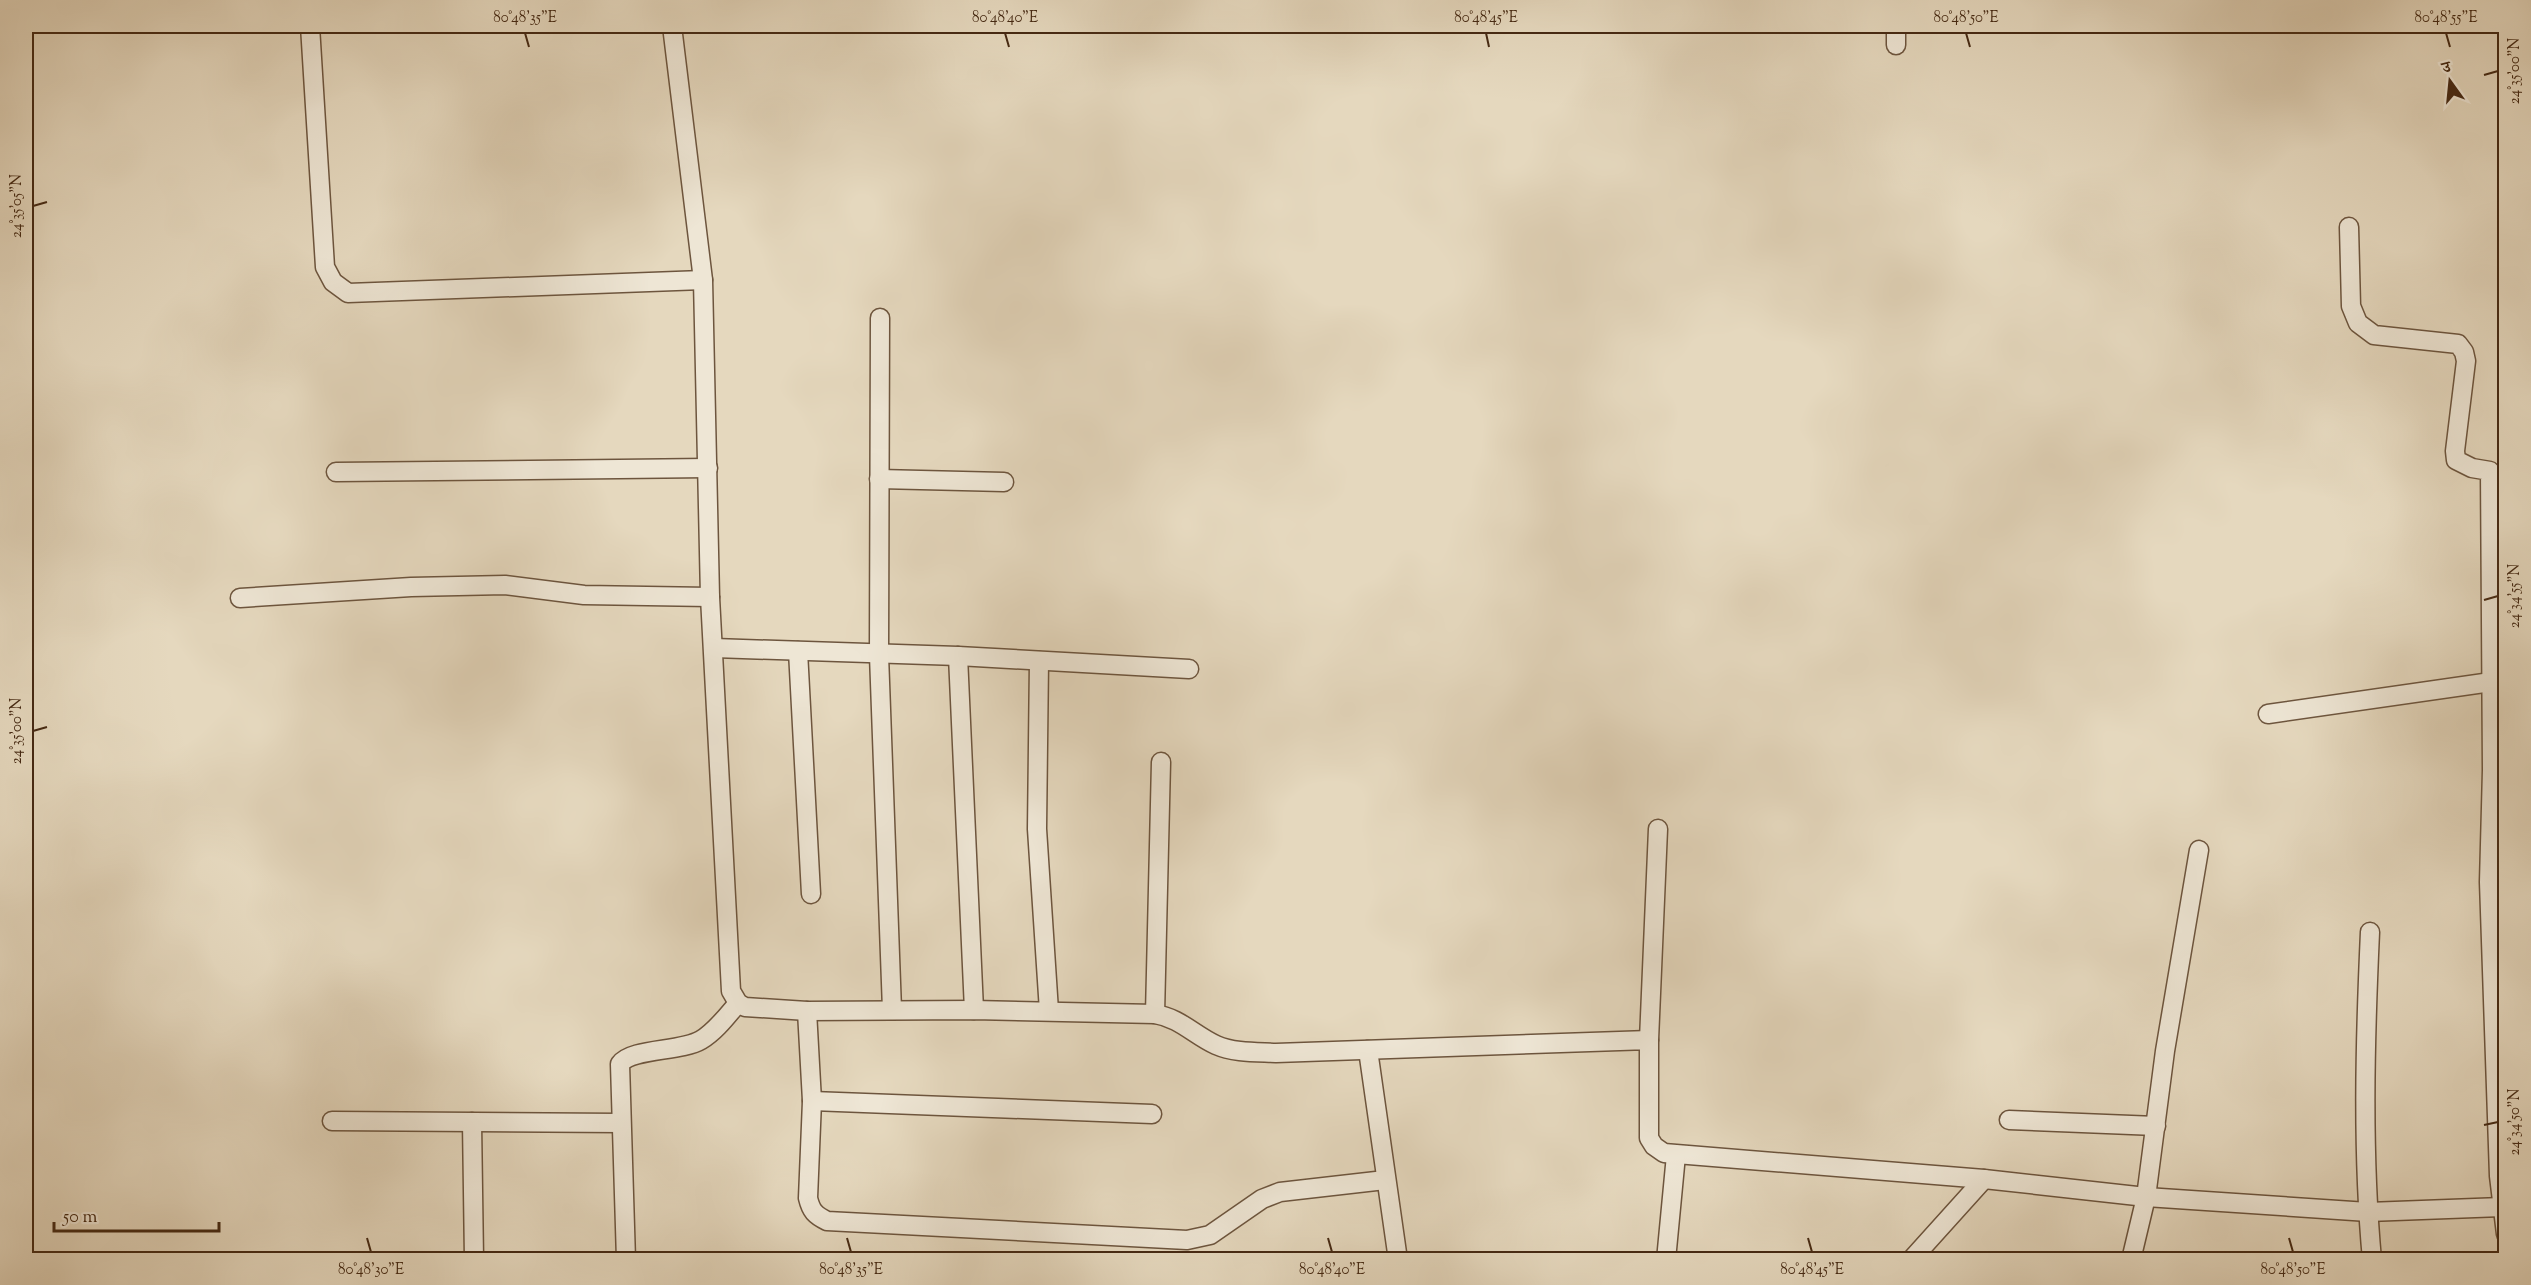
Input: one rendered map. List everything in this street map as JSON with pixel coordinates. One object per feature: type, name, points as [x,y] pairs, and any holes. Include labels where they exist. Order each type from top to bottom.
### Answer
[{"type":"street","points":[[310,26],[326,267],[333,282],[348,293],[703,280]]},
{"type":"street","points":[[672,26],[703,280],[710,597],[731,991],[738,1003],[745,1007],[807,1011],[974,1010],[1155,1014],[1170,1016],[1219,1047],[1276,1053],[1649,1040]]},
{"type":"street","points":[[1896,26],[1896,45]]},
{"type":"street","points":[[2349,227],[2351,306],[2358,323],[2374,334],[2458,344],[2464,352],[2466,361],[2455,451],[2456,460],[2472,468],[2498,473],[2499,637],[2491,682],[2499,771],[2497,883],[2500,1030],[2499,1176],[2505,1234]]},
{"type":"street","points":[[880,318],[879,655],[892,1010]]},
{"type":"street","points":[[336,472],[708,468]]},
{"type":"street","points":[[879,478],[1004,482]]},
{"type":"street","points":[[240,598],[411,587],[506,585],[584,595],[710,597]]},
{"type":"street","points":[[714,648],[958,656],[1189,669]]},
{"type":"street","points":[[798,651],[811,894]]},
{"type":"street","points":[[958,656],[974,1010]]},
{"type":"street","points":[[1039,660],[1037,829],[1049,1011]]},
{"type":"street","points":[[2268,714],[2491,682]]},
{"type":"street","points":[[1155,1014],[1161,762]]},
{"type":"street","points":[[1658,829],[1649,1040],[1649,1138],[1654,1146],[1664,1153],[1984,1179],[2146,1197],[2368,1212],[2502,1206]]},
{"type":"street","points":[[2130,1260],[2146,1197],[2165,1051],[2199,850]]},
{"type":"street","points":[[2370,932],[2366,1026],[2368,1212],[2372,1260]]},
{"type":"street","points":[[626,1260],[620,1064],[623,1059],[682,1048],[703,1040],[738,1003]]},
{"type":"street","points":[[807,1011],[812,1101],[808,1198],[811,1209],[827,1221],[1187,1240],[1210,1235],[1263,1199],[1280,1192],[1385,1180]]},
{"type":"street","points":[[1368,1050],[1398,1260]]},
{"type":"street","points":[[812,1101],[1152,1114]]},
{"type":"street","points":[[2009,1120],[2156,1126]]},
{"type":"street","points":[[332,1122],[621,1123]]},
{"type":"street","points":[[472,1122],[474,1260]]},
{"type":"street","points":[[1666,1260],[1676,1155]]},
{"type":"street","points":[[1911,1260],[1984,1179]]}]
